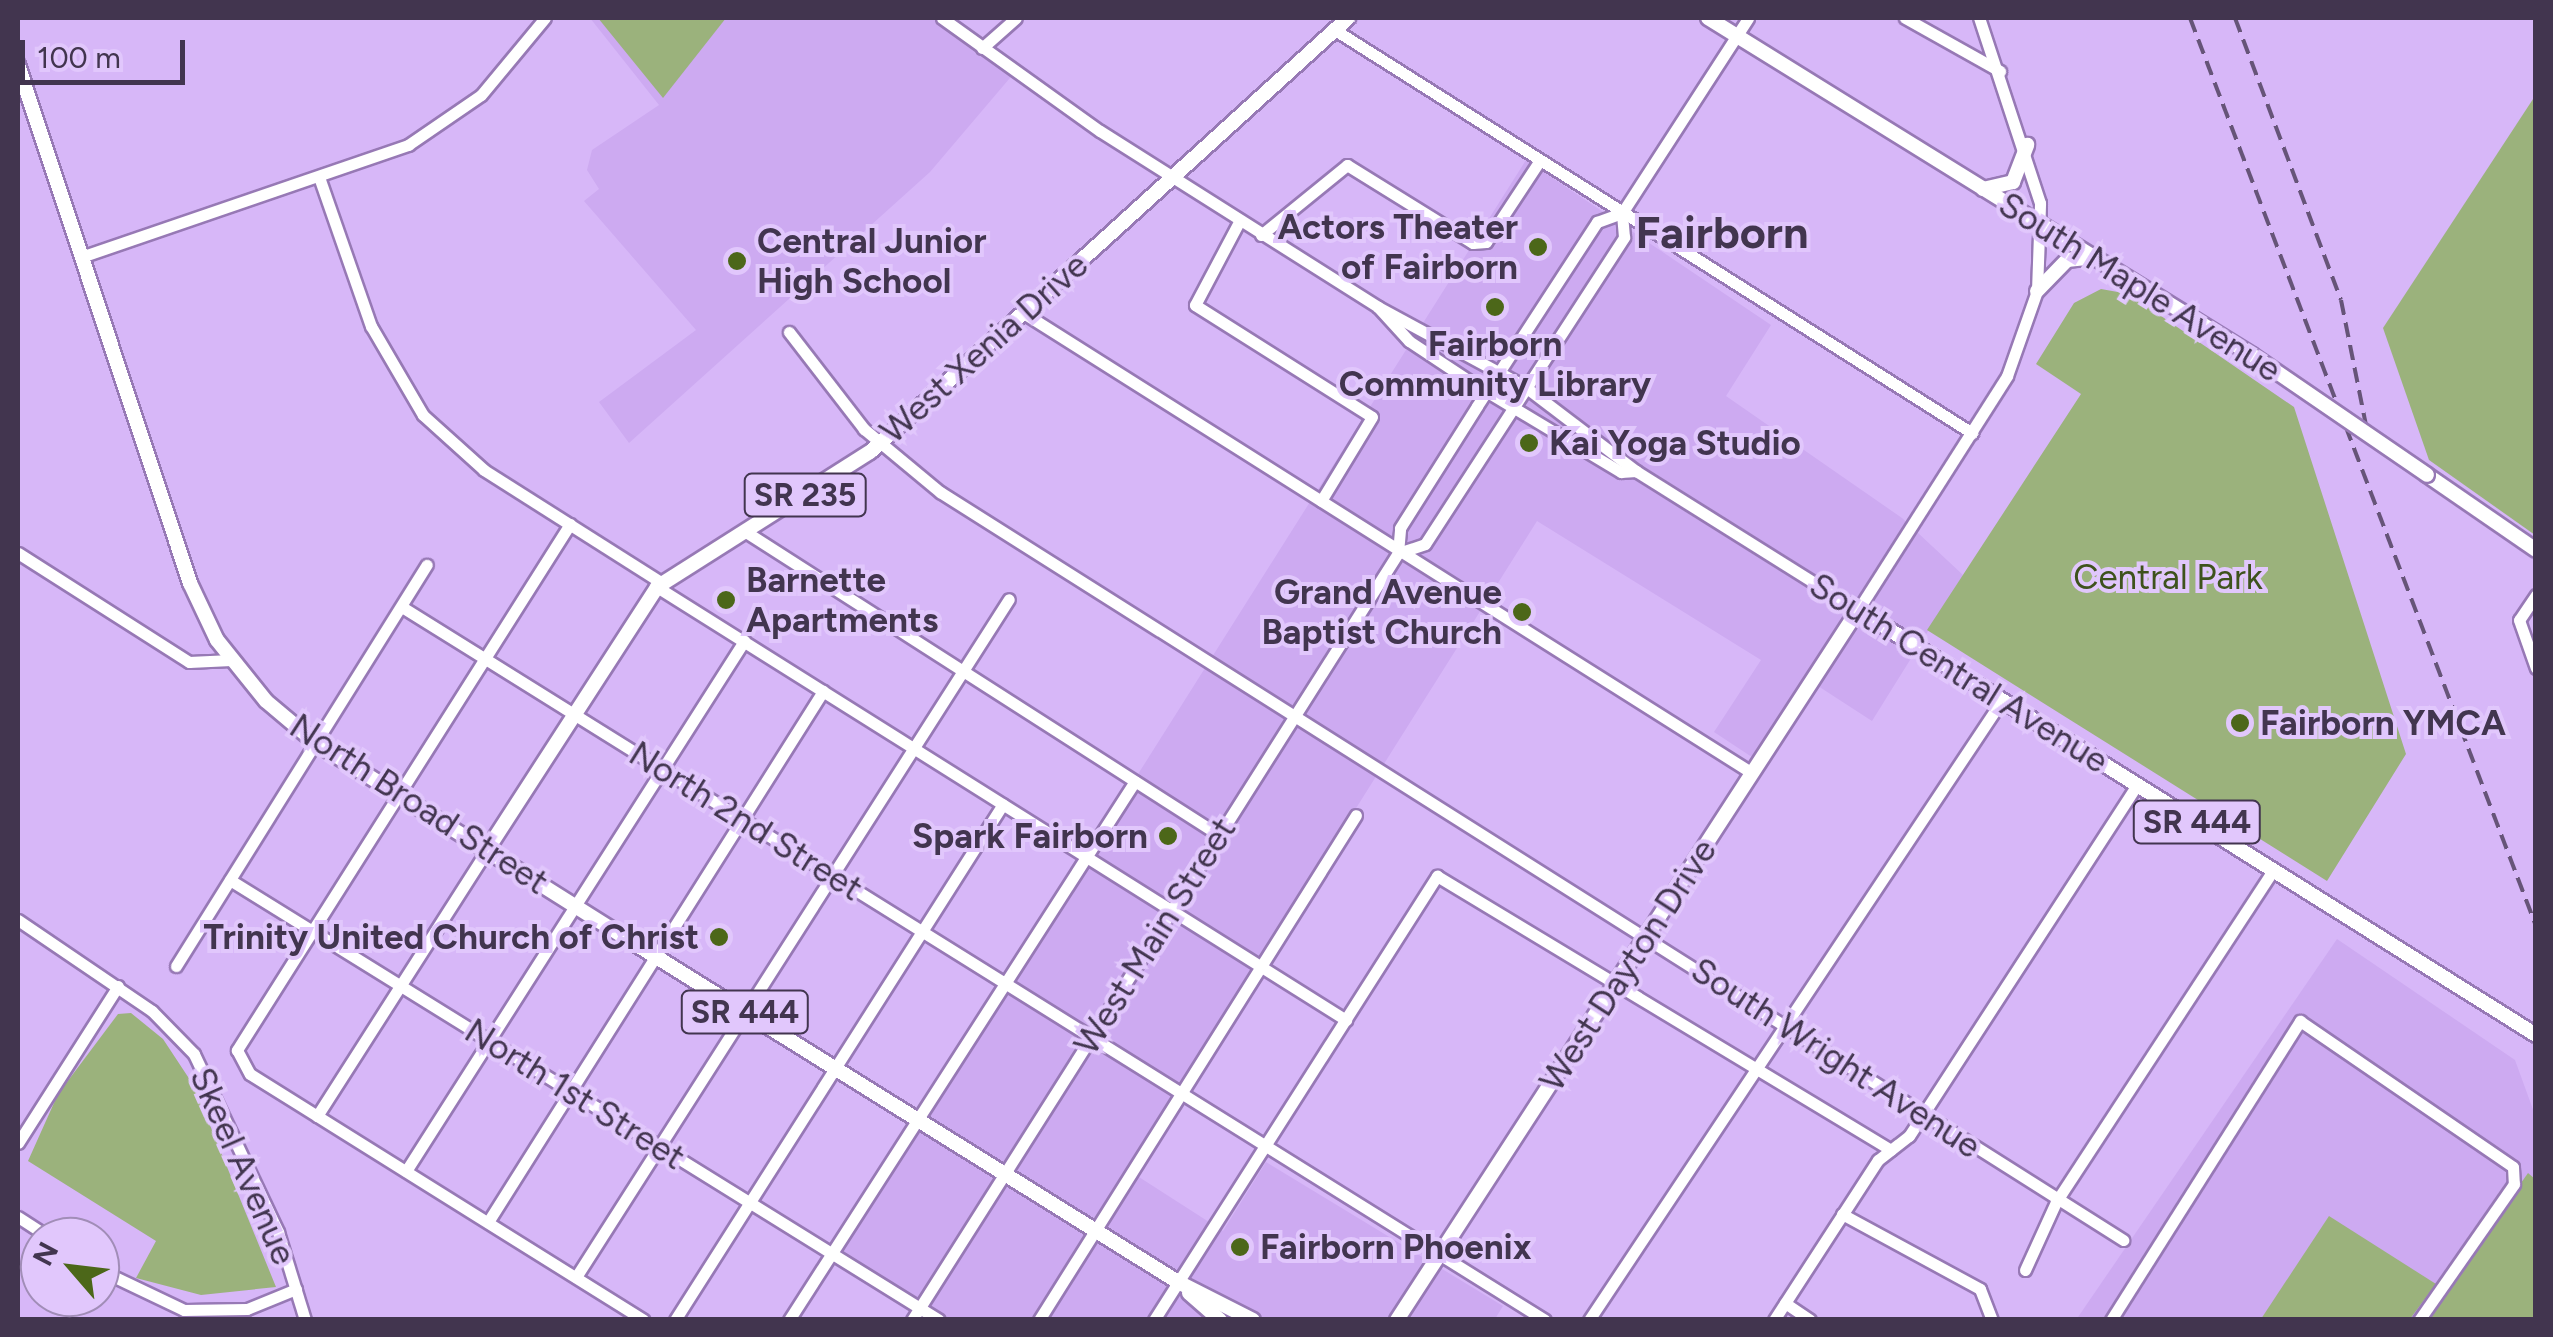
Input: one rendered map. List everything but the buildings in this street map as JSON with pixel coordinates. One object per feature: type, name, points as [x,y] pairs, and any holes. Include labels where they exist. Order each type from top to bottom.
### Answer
[{"type":"main road","name":"SR 235","points":[[1173,176],[1348,18]]},
{"type":"main road","name":"South Maple Avenue","points":[[1708,18],[1982,190],[2103,258],[2536,550]]},
{"type":"main road","name":"North Broad Street","points":[[18,65],[190,582],[231,660],[316,742],[1004,1174]]},
{"type":"main road","points":[[1982,190],[2013,182],[2027,146]]},
{"type":"main road","name":"West Xenia Drive","points":[[487,850],[660,585],[880,442],[1173,176]]},
{"type":"main road","points":[[2037,291],[2067,260],[2103,258]]},
{"type":"main road","name":"South Central Avenue","points":[[1858,610],[2536,1035]]},
{"type":"main road","name":"West Dayton Drive","points":[[1398,1320],[1858,610]]},
{"type":"main road","name":"SR 444","points":[[1004,1174],[1178,1282],[1252,1320]]},
{"type":"main road","name":"SR 444","points":[[1178,1282],[1220,1320]]},
{"type":"street","points":[[81,258],[320,177],[450,120],[545,18]]},
{"type":"street","points":[[942,18],[1262,235],[1378,307]]},
{"type":"street","points":[[982,48],[1016,18]]},
{"type":"street","points":[[1622,213],[1748,18]]},
{"type":"street","points":[[1906,18],[2000,71]]},
{"type":"street","points":[[1858,610],[2007,376],[2037,291],[2041,222],[2027,146],[1979,18]]},
{"type":"street","points":[[1334,30],[1972,432]]},
{"type":"street","points":[[1262,235],[1347,165],[1486,242],[1540,160]]},
{"type":"street","points":[[320,177],[370,326],[402,386],[458,450],[744,642],[1346,1020]]},
{"type":"street","name":"West Main Street","points":[[912,1320],[1398,553],[1400,528],[1486,391],[1597,222],[1622,213],[1624,236],[1425,544],[1398,553]]},
{"type":"street","points":[[1240,220],[1194,305],[1372,417],[1321,501]]},
{"type":"street","name":"South Central Avenue","points":[[1378,307],[1524,386],[1636,472],[1858,610]]},
{"type":"street","name":"South Central Avenue","points":[[1378,307],[1409,341],[1486,391],[1622,472],[1636,472]]},
{"type":"street","points":[[1022,312],[1398,553],[1752,773]]},
{"type":"street","name":"South Wright Avenue","points":[[789,332],[880,442],[940,492],[2123,1240]]},
{"type":"street","points":[[570,524],[311,930],[239,1058],[317,1116],[644,1320]]},
{"type":"street","points":[[746,532],[1219,835]]},
{"type":"street","points":[[18,553],[189,662],[231,660]]},
{"type":"street","points":[[176,966],[427,565]]},
{"type":"street","points":[[2536,595],[2519,620],[2536,668]]},
{"type":"street","points":[[576,1278],[1009,599]]},
{"type":"street","name":"North 2nd Street","points":[[402,606],[1545,1320]]},
{"type":"street","points":[[406,1171],[744,642]]},
{"type":"street","points":[[488,1222],[823,691]]},
{"type":"street","points":[[1590,1320],[1757,1065],[1789,1029],[2002,700]]},
{"type":"street","points":[[788,1320],[1002,980],[1135,781]]},
{"type":"street","points":[[1774,1320],[1842,1214],[1924,1114],[2138,785]]},
{"type":"street","points":[[676,1320],[1003,804]]},
{"type":"street","points":[[1039,1320],[1356,815]]},
{"type":"street","name":"West Xenia Drive","points":[[317,1116],[487,850]]},
{"type":"street","points":[[2025,1270],[2059,1200],[2274,870]]},
{"type":"street","points":[[1154,1320],[1437,876],[1615,985],[1757,1065],[1891,1150]]},
{"type":"street","name":"North 1st Street","points":[[230,880],[938,1320]]},
{"type":"street","name":"Skeel Avenue","points":[[18,920],[118,986],[200,1064],[296,1289],[305,1320]]},
{"type":"street","points":[[18,1142],[118,986]]},
{"type":"street","points":[[2111,1320],[2300,1021],[2513,1167],[2514,1184],[2419,1320]]},
{"type":"street","points":[[1842,1214],[1980,1289],[1992,1320]]},
{"type":"street","points":[[120,1280],[184,1310],[247,1309],[296,1289]]},
{"type":"street","points":[[1785,1303],[1810,1320]]},
{"type":"shaded area","name":"Central Junior High School","points":[[590,18],[942,18],[1015,72],[930,172],[629,443],[599,402],[696,330],[584,201],[599,189],[587,170],[592,150],[659,105]]},
{"type":"shaded area","points":[[1526,160],[1771,325],[1726,396],[1902,518],[1963,575],[1872,721],[1818,686],[1764,765],[1714,732],[1761,660],[1537,521],[1128,1170],[1223,1231],[1266,1162],[1503,1306],[1495,1319],[950,1319],[838,1249]]},
{"type":"shaded area","points":[[2337,939],[2515,1060],[2535,1115],[2535,1319],[2076,1320]]},
{"type":"green space","points":[[598,18],[726,18],[663,98]]},
{"type":"green space","points":[[2535,96],[2536,535],[2429,460],[2383,328]]},
{"type":"green space","name":"Central Park","points":[[2101,289],[2129,294],[2294,407],[2406,754],[2327,881],[1927,630],[2081,394],[2036,364],[2074,303]]},
{"type":"green space","points":[[131,1013],[163,1039],[194,1086],[276,1287],[201,1295],[136,1278],[156,1241],[28,1161],[58,1094],[118,1014]]},
{"type":"green space","points":[[2528,1173],[2535,1179],[2535,1319],[2425,1320]]},
{"type":"green space","points":[[2329,1216],[2436,1284],[2410,1319],[2261,1319]]},
{"type":"railway","points":[[2190,18],[2536,926]]},
{"type":"railway","points":[[2235,18],[2341,300],[2366,425]]},
{"type":"place","name":"Actors Theater of Fairborn","points":[[1538,247]]},
{"type":"place","name":"Central Junior High School","points":[[737,261]]},
{"type":"place","name":"Fairborn Community Library","points":[[1495,307]]},
{"type":"place","name":"Kai Yoga Studio","points":[[1529,443]]},
{"type":"place","name":"Barnette Apartments","points":[[726,600]]},
{"type":"place","name":"Grand Avenue Baptist Church","points":[[1522,612]]},
{"type":"place","name":"Fairborn YMCA","points":[[2240,723]]},
{"type":"place","name":"Spark Fairborn","points":[[1168,836]]},
{"type":"place","name":"Trinity United Church of Christ","points":[[719,937]]},
{"type":"place","name":"Fairborn Phoenix","points":[[1240,1247]]},
{"type":"district","name":"Fairborn","points":[[1722,233]]}]
